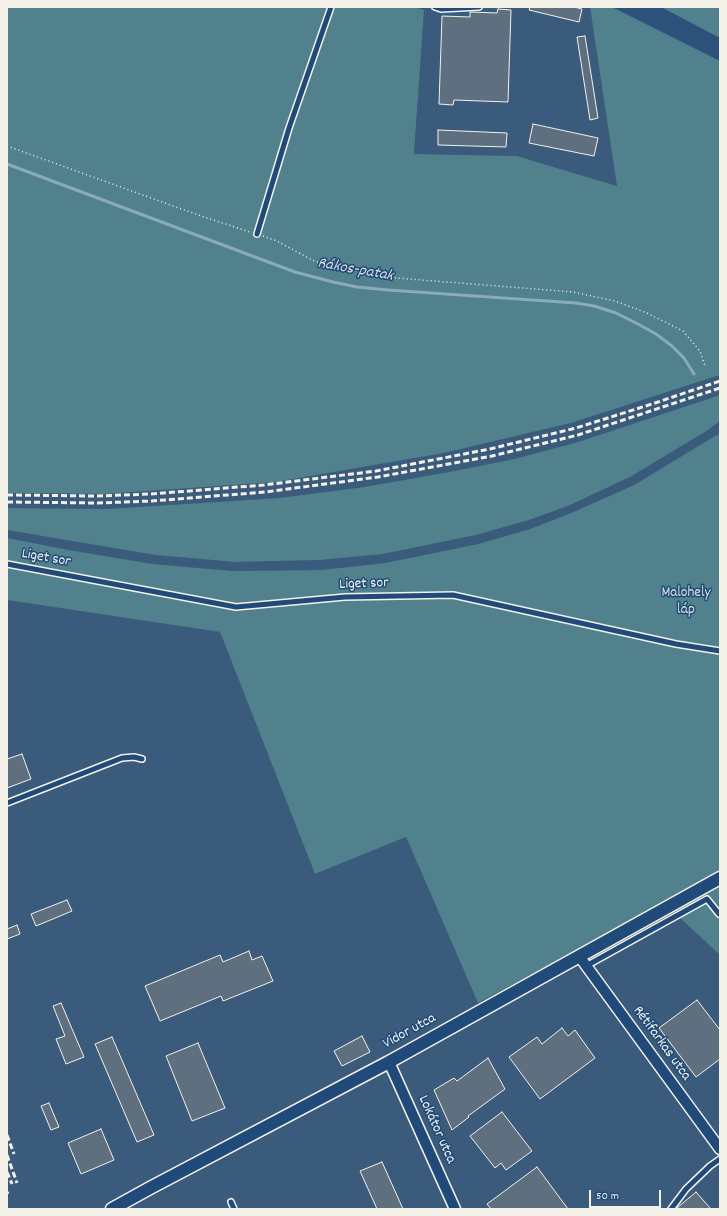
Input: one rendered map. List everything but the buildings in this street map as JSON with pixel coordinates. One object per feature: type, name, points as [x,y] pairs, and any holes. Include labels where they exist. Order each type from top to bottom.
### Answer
[{"type":"street","name":"Vidor utca","points":[[112,1209],[389,1062],[720,878]]},
{"type":"street","name":"Rétifarkas utca","points":[[579,956],[720,1149]]},
{"type":"street","name":"Lokátor utca","points":[[389,1062],[455,1209]]},
{"type":"lane","points":[[257,234],[289,128],[331,7]]},
{"type":"lane","points":[[434,7],[441,9],[479,7]]},
{"type":"lane","name":"Liget sor","points":[[7,564],[236,606],[345,597],[453,595],[676,644],[720,651]]},
{"type":"lane","points":[[7,803],[122,758],[134,757],[142,759]]},
{"type":"lane","points":[[586,966],[707,899],[719,914]]},
{"type":"lane","points":[[670,1209],[686,1188],[720,1159]]},
{"type":"lane","points":[[231,1202],[234,1209]]},
{"type":"path","points":[[7,146],[201,216],[277,240],[312,260],[341,270],[363,271],[384,277],[573,292],[615,301],[647,313],[683,331],[700,351],[705,366]]},
{"type":"shaded area","points":[[415,7],[590,7],[618,186],[517,156],[414,154],[424,10]]},
{"type":"shaded area","points":[[720,375],[720,395],[578,442],[514,459],[449,472],[364,487],[279,498],[106,509],[7,508],[7,493],[105,494],[276,482],[444,453],[571,423]]},
{"type":"shaded area","points":[[720,421],[719,434],[634,485],[571,513],[530,529],[478,544],[385,563],[321,570],[233,571],[153,564],[7,538],[7,530],[155,555],[235,562],[320,560],[383,554],[476,535],[529,520],[568,506],[630,477],[708,430]]},
{"type":"shaded area","points":[[7,600],[220,632],[315,874],[406,837],[478,1003],[665,903],[720,955],[720,1209],[7,1209]]},
{"type":"green space","points":[[7,7],[415,7],[424,10],[414,154],[517,156],[617,186],[590,7],[612,7],[720,61],[720,375],[571,423],[444,453],[276,482],[105,494],[7,493]]},
{"type":"green space","points":[[661,7],[720,7],[720,38]]},
{"type":"green space","points":[[720,395],[720,421],[708,430],[630,477],[568,506],[529,520],[476,535],[383,554],[320,560],[235,562],[155,555],[7,530],[7,508],[106,509],[279,498],[364,487],[449,472],[514,459],[578,442]]},
{"type":"green space","name":"Malohely láp","points":[[720,433],[720,955],[664,903],[478,1003],[406,837],[315,874],[220,632],[7,600],[7,538],[153,564],[233,571],[321,570],[385,563],[478,544],[530,529],[571,513],[634,485]]},
{"type":"waterway","name":"Rákos-patak","points":[[7,164],[295,272],[333,282],[357,287],[388,290],[576,303],[594,306],[616,313],[656,334],[672,346],[684,358],[694,374]]},
{"type":"railway","points":[[7,495],[96,496],[151,494],[264,485],[376,471],[490,449],[576,428],[720,381]]},
{"type":"railway","points":[[7,502],[97,503],[152,501],[265,492],[378,477],[492,456],[578,435],[720,388]]},
{"type":"railway","points":[[7,1135],[14,1154]]},
{"type":"railway","points":[[7,1155],[17,1183]]},
{"type":"railway","points":[[7,1172],[12,1184]]}]
